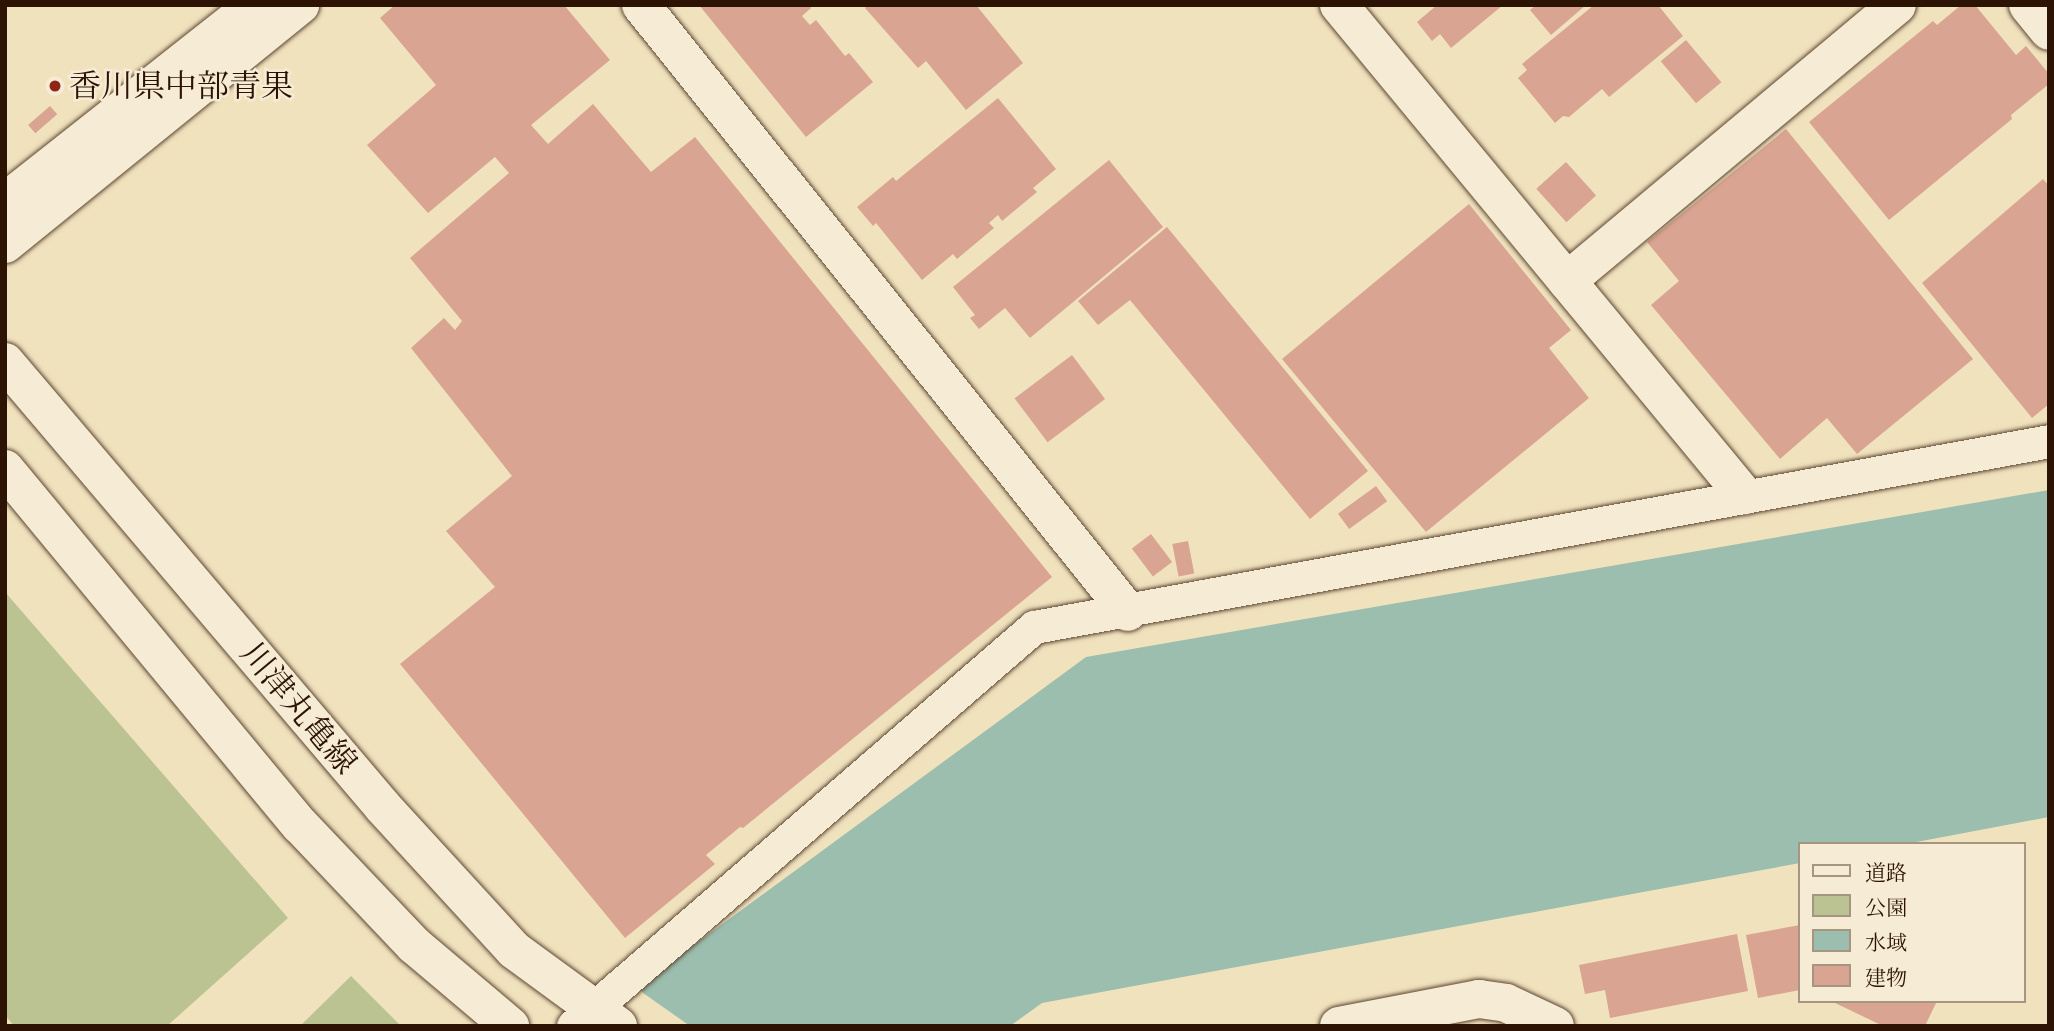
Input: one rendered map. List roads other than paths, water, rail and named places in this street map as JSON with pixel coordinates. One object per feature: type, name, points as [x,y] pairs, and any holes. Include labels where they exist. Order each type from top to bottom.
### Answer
[{"type":"street","points":[[5,202],[254,5]]},
{"type":"street","points":[[5,244],[300,5]]},
{"type":"street","points":[[641,5],[1128,612]]},
{"type":"street","points":[[1339,5],[1744,495]]},
{"type":"street","points":[[1567,281],[1897,5]]},
{"type":"street","points":[[2028,5],[2049,31]]},
{"type":"street","name":"川津丸亀線","points":[[5,362],[383,807],[514,950],[597,1019]]},
{"type":"street","points":[[597,1019],[634,975],[1034,627],[1128,612],[1744,495],[2049,441]]},
{"type":"street","points":[[5,469],[300,825],[414,946],[510,1026]]},
{"type":"street","points":[[1339,1026],[1479,999],[1506,1003],[1555,1026]]},
{"type":"water","points":[[2049,490],[2049,817],[1917,842],[1798,842],[1798,863],[1042,1003],[1010,1026],[609,1026],[643,993],[638,986],[1086,657]]},
{"type":"place","name":"香川県中部青果","points":[[55,86]]}]
